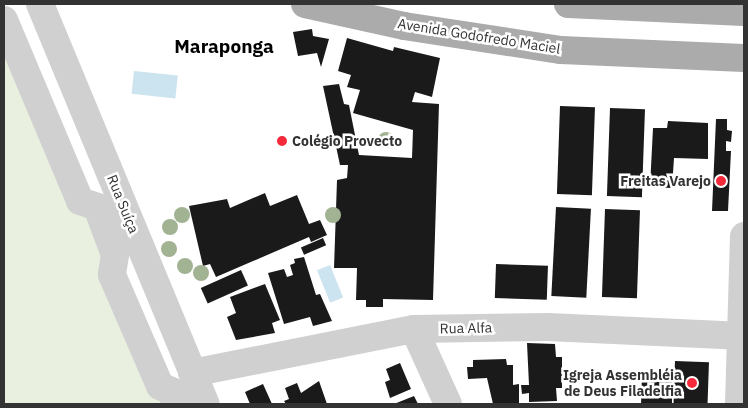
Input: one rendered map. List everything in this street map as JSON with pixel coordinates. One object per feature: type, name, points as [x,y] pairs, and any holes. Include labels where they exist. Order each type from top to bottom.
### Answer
[{"type":"main road","name":"Avenida Godofredo Maciel","points":[[305,4],[404,26],[560,50],[744,58]]},
{"type":"main road","points":[[568,4],[744,12]]},
{"type":"street","name":"Rua Suíça","points":[[40,4],[206,404]]},
{"type":"street","points":[[4,20],[80,201],[96,207],[115,255],[112,275],[160,386],[170,391],[176,404]]},
{"type":"street","points":[[739,404],[743,336],[744,236]]},
{"type":"street","name":"Rua Alfa","points":[[192,374],[414,329],[548,327],[743,336]]},
{"type":"street","points":[[414,329],[448,404]]},
{"type":"green space","points":[[4,20],[176,404],[4,404]]},
{"type":"water","points":[[134,71],[178,76],[175,98],[132,94]]},
{"type":"water","points":[[330,265],[343,297],[330,303],[317,270]]},
{"type":"building","points":[[312,29],[313,36],[329,39],[321,67],[317,53],[298,56],[293,32]]},
{"type":"building","points":[[347,38],[393,51],[394,47],[440,58],[432,97],[415,92],[412,102],[439,104],[433,300],[383,299],[383,307],[366,307],[366,300],[356,300],[357,268],[334,268],[337,180],[347,178],[348,165],[340,165],[323,86],[339,84],[344,104],[349,105],[359,155],[412,158],[413,130],[353,113],[360,90],[347,87],[351,75],[338,71]]},
{"type":"building","points":[[560,106],[595,107],[592,195],[557,194]]},
{"type":"building","points":[[610,108],[645,109],[642,197],[607,196]]},
{"type":"building","points":[[716,119],[727,119],[727,130],[732,131],[731,142],[726,141],[726,151],[731,151],[728,211],[712,211]]},
{"type":"building","points":[[668,121],[708,123],[708,159],[674,158],[672,188],[650,187],[653,128],[667,128]]},
{"type":"building","points":[[265,193],[270,206],[297,195],[309,224],[320,220],[327,235],[311,242],[309,237],[216,277],[210,264],[203,266],[189,206],[227,199],[230,208]]},
{"type":"building","points":[[556,207],[591,209],[586,298],[551,296]]},
{"type":"building","points":[[605,209],[640,210],[637,298],[602,297]]},
{"type":"building","points":[[323,238],[326,245],[304,255],[301,247]]},
{"type":"building","points":[[304,257],[316,295],[320,294],[332,321],[313,326],[310,317],[284,324],[268,273],[284,269],[287,277],[293,275],[290,265],[295,263],[294,259]]},
{"type":"building","points":[[496,264],[548,266],[547,300],[495,298]]},
{"type":"building","points":[[241,270],[248,286],[208,303],[201,288]]},
{"type":"building","points":[[265,284],[280,320],[272,323],[275,333],[236,340],[227,317],[236,313],[230,297]]},
{"type":"building","points":[[527,343],[555,344],[556,357],[562,357],[562,388],[556,388],[557,401],[529,402],[529,393],[522,394],[521,385],[529,385]]},
{"type":"building","points":[[506,359],[507,365],[513,365],[513,385],[519,384],[519,404],[493,404],[487,378],[468,379],[467,367],[473,367],[473,360]]},
{"type":"building","name":"Igreja Assembléia de Deus Filadelfia","points":[[675,361],[709,362],[708,404],[673,404]]},
{"type":"building","points":[[400,363],[411,389],[390,398],[385,382],[390,380],[386,369]]},
{"type":"building","points":[[642,375],[656,375],[656,382],[672,382],[672,404],[641,404]]},
{"type":"building","points":[[319,381],[327,404],[286,404],[284,401],[289,399],[285,388],[297,383],[301,393]]},
{"type":"building","points":[[263,384],[272,404],[250,404],[245,392]]},
{"type":"building","points":[[414,396],[418,404],[394,404]]},
{"type":"place","name":"Colégio Provecto","points":[[282,141]]},
{"type":"place","name":"Freitas Varejo","points":[[721,181]]},
{"type":"place","name":"Igreja Assembléia de Deus Filadelfia","points":[[692,383]]},
{"type":"district","name":"Maraponga","points":[[224,47]]}]
